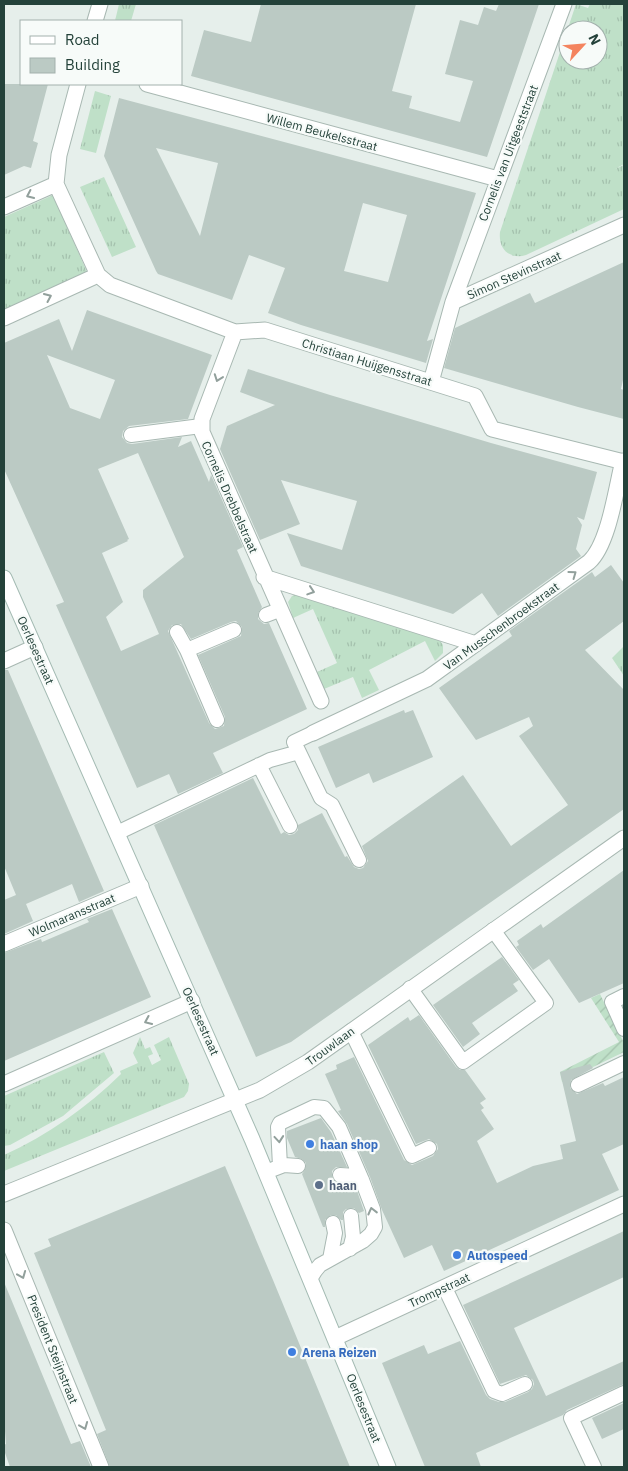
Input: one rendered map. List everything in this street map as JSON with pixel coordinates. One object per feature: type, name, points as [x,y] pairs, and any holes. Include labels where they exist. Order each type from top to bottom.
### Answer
[{"type":"street","points":[[95,20],[100,4]]},
{"type":"street","name":"Cornelis van Uitgeeststraat","points":[[453,302],[564,4]]},
{"type":"street","points":[[4,318],[98,275],[56,184],[59,155],[78,85]]},
{"type":"street","name":"Willem Beukelsstraat","points":[[151,85],[498,179]]},
{"type":"street","points":[[4,207],[56,184]]},
{"type":"street","name":"Simon Stevinstraat","points":[[431,382],[453,302],[624,225]]},
{"type":"street","name":"Christiaan Huijgensstraat","points":[[98,275],[110,285],[125,292],[235,332],[265,330],[474,396],[492,429],[623,462]]},
{"type":"street","name":"Cornelis Drebbelstraat","points":[[235,332],[201,426],[204,441],[264,577],[273,613],[321,701]]},
{"type":"street","name":"Van Musschenbroekstraat","points":[[313,732],[419,684],[595,557],[605,536],[623,462]]},
{"type":"street","points":[[264,577],[476,644]]},
{"type":"street","name":"Oerlesestraat","points":[[4,578],[235,1101],[273,1169],[310,1279],[388,1467]]},
{"type":"street","points":[[4,661],[35,647]]},
{"type":"street","name":"Trouwlaan","points":[[4,1194],[235,1101],[260,1090],[296,1070],[624,838]]},
{"type":"street","name":"Wolmaransstraat","points":[[4,944],[141,886]]},
{"type":"street","points":[[4,1084],[192,1001]]},
{"type":"street","name":"Trompstraat","points":[[335,1338],[624,1204]]},
{"type":"street","name":"President Steijnstraat","points":[[4,1230],[101,1467]]},
{"type":"lane","points":[[131,435],[201,426]]},
{"type":"lane","points":[[187,650],[234,630]]},
{"type":"lane","points":[[176,632],[187,650],[218,720]]},
{"type":"lane","points":[[313,732],[294,742],[321,798],[332,805],[359,860]]},
{"type":"lane","points":[[117,833],[270,760],[299,752]]},
{"type":"lane","points":[[259,765],[290,826]]},
{"type":"lane","points":[[410,988],[463,1062],[546,1003],[493,930]]},
{"type":"lane","points":[[624,996],[612,1002],[624,1029]]},
{"type":"lane","points":[[351,1031],[412,1156],[429,1148]]},
{"type":"lane","points":[[578,1085],[624,1063]]},
{"type":"lane","points":[[298,1166],[273,1169],[278,1127],[280,1123],[306,1110],[319,1106],[328,1112],[339,1127],[362,1180],[372,1209],[374,1227],[371,1234],[364,1241],[320,1265],[310,1279]]},
{"type":"lane","points":[[340,1175],[356,1176],[362,1180]]},
{"type":"lane","points":[[350,1249],[353,1237],[351,1216]]},
{"type":"lane","points":[[330,1259],[335,1233],[333,1223]]},
{"type":"lane","points":[[445,1288],[494,1391],[502,1394],[525,1384]]},
{"type":"lane","points":[[594,1467],[571,1418],[624,1393]]},
{"type":"green space","points":[[119,4],[136,4],[131,20],[115,20]]},
{"type":"green space","points":[[576,4],[588,8],[590,4],[624,4],[624,164],[615,169],[624,165],[624,209],[526,255],[515,256],[506,252],[500,238],[500,232],[558,58],[558,70],[608,70],[608,20],[571,20]]},
{"type":"green space","points":[[95,91],[111,96],[96,153],[80,149]]},
{"type":"green space","points":[[104,177],[136,247],[112,257],[80,187]]},
{"type":"green space","points":[[53,195],[87,272],[4,310],[4,217]]},
{"type":"green space","points":[[298,594],[438,638],[443,645],[443,653],[435,661],[425,641],[369,670],[379,690],[362,698],[353,677],[324,689],[317,672],[337,663],[313,609],[293,618],[288,602],[292,596]]},
{"type":"green space","points":[[624,646],[624,676],[612,658]]},
{"type":"green space","points":[[600,994],[624,1043],[624,1052],[562,1082],[560,1072],[619,1042],[591,998]]},
{"type":"green space","points":[[140,1037],[145,1049],[150,1047],[153,1054],[148,1056],[152,1065],[161,1060],[154,1045],[169,1037],[189,1084],[188,1091],[184,1097],[4,1171],[4,1155],[36,1139],[66,1120],[108,1086],[121,1074],[120,1071],[138,1063],[133,1053]]},
{"type":"green space","points":[[104,1052],[114,1073],[63,1116],[10,1145],[4,1146],[4,1096]]},
{"type":"building","points":[[261,4],[416,4],[392,91],[412,96],[409,108],[460,122],[473,81],[445,74],[460,20],[478,25],[484,7],[496,11],[499,4],[539,4],[487,157],[191,76],[204,30],[251,42]]},
{"type":"building","points":[[4,84],[48,85],[33,141],[38,143],[31,168],[24,166],[4,175]]},
{"type":"building","points":[[119,98],[476,193],[427,341],[433,339],[426,363],[268,313],[285,268],[249,255],[232,300],[158,274],[104,156]],"holes":[[[156,148],[218,163],[200,236]],[[363,203],[407,215],[388,282],[344,271]]]},
{"type":"building","points":[[624,262],[624,375],[621,389],[624,390],[624,419],[444,368],[455,328],[530,293],[535,303]]},
{"type":"building","points":[[87,310],[212,355],[188,419],[129,426],[123,431],[122,437],[127,443],[132,444],[182,437],[178,447],[191,441],[209,482],[211,475],[243,547],[237,550],[262,607],[258,613],[258,619],[264,624],[269,623],[307,709],[213,753],[223,773],[178,794],[169,774],[137,788],[56,605],[64,602],[4,469],[4,343],[59,319],[72,351]],"holes":[[[47,355],[115,380],[100,419],[70,408]],[[138,453],[184,557],[143,590],[143,597],[159,634],[121,651],[106,617],[123,602],[102,553],[129,539],[98,469]],[[236,621],[242,627],[241,636],[198,655],[225,717],[224,726],[215,729],[209,723],[168,631],[172,625],[181,624],[191,639]]]},
{"type":"building","points":[[248,369],[491,443],[597,472],[584,520],[577,517],[582,525],[576,549],[581,556],[498,616],[482,593],[453,614],[301,566],[287,533],[342,550],[357,501],[281,480],[300,524],[260,540],[220,449],[227,426],[275,405],[240,392]]},
{"type":"building","points":[[611,565],[624,583],[624,621],[585,650],[624,690],[624,809],[291,1042],[256,1057],[154,825],[253,778],[281,834],[284,832],[289,835],[294,834],[298,830],[298,825],[322,813],[345,857],[347,856],[354,867],[359,869],[363,868],[368,861],[362,846],[463,775],[511,846],[568,805],[519,736],[533,726],[529,717],[476,740],[439,688],[512,636],[509,631],[592,572],[595,577]]},
{"type":"building","points":[[4,670],[8,670],[104,891],[79,902],[72,884],[26,904],[33,921],[4,934],[4,900],[16,895],[4,866]]},
{"type":"building","points":[[404,710],[405,713],[413,710],[433,757],[373,783],[369,773],[336,788],[318,747]]},
{"type":"building","points":[[624,870],[624,983],[579,1003],[549,959],[533,970],[516,947],[519,945],[517,941],[541,924],[543,928]]},
{"type":"building","points":[[112,909],[151,997],[4,1061],[4,953],[41,939],[42,942],[89,922],[87,919]]},
{"type":"building","points":[[502,957],[519,980],[513,984],[518,991],[472,1023],[480,1034],[463,1047],[433,1005]]},
{"type":"building","points":[[419,1015],[456,1067],[460,1070],[465,1070],[486,1099],[480,1103],[484,1108],[481,1110],[494,1129],[477,1141],[497,1183],[533,1166],[563,1159],[560,1145],[576,1141],[560,1072],[590,1064],[593,1068],[571,1080],[570,1088],[577,1094],[603,1083],[605,1086],[624,1077],[624,1144],[602,1154],[619,1190],[444,1271],[432,1245],[404,1258],[347,1124],[338,1111],[341,1110],[325,1074],[337,1069],[336,1065],[354,1057],[404,1160],[412,1165],[433,1156],[438,1149],[437,1144],[429,1139],[416,1144],[368,1045],[408,1017],[410,1021]]},
{"type":"building","points":[[321,1118],[331,1132],[347,1167],[336,1167],[332,1171],[332,1178],[339,1184],[355,1185],[364,1211],[359,1213],[354,1208],[346,1209],[343,1212],[343,1220],[336,1215],[331,1215],[325,1220],[325,1227],[323,1227],[302,1174],[306,1163],[302,1159],[295,1157],[287,1138],[287,1131]]},
{"type":"building","points":[[225,1166],[350,1467],[110,1467],[97,1434],[106,1430],[34,1253],[51,1246],[48,1239]]},
{"type":"building","points":[[624,1231],[624,1277],[514,1328],[546,1396],[624,1361],[624,1384],[567,1410],[563,1415],[476,1453],[481,1467],[425,1467],[382,1363],[424,1345],[428,1354],[460,1341],[486,1395],[490,1399],[505,1402],[528,1392],[534,1384],[533,1380],[526,1375],[500,1384],[463,1305]]},
{"type":"building","points":[[4,1282],[71,1444],[80,1441],[91,1467],[10,1467],[4,1450],[4,1445],[6,1444],[4,1418]]},
{"type":"building","points":[[624,1403],[624,1429],[602,1439],[592,1418]]},
{"type":"place","name":"haan shop","points":[[310,1144]]},
{"type":"place","name":"haan","points":[[319,1185]]},
{"type":"place","name":"Autospeed","points":[[457,1255]]},
{"type":"place","name":"Arena Reizen","points":[[292,1352]]}]
